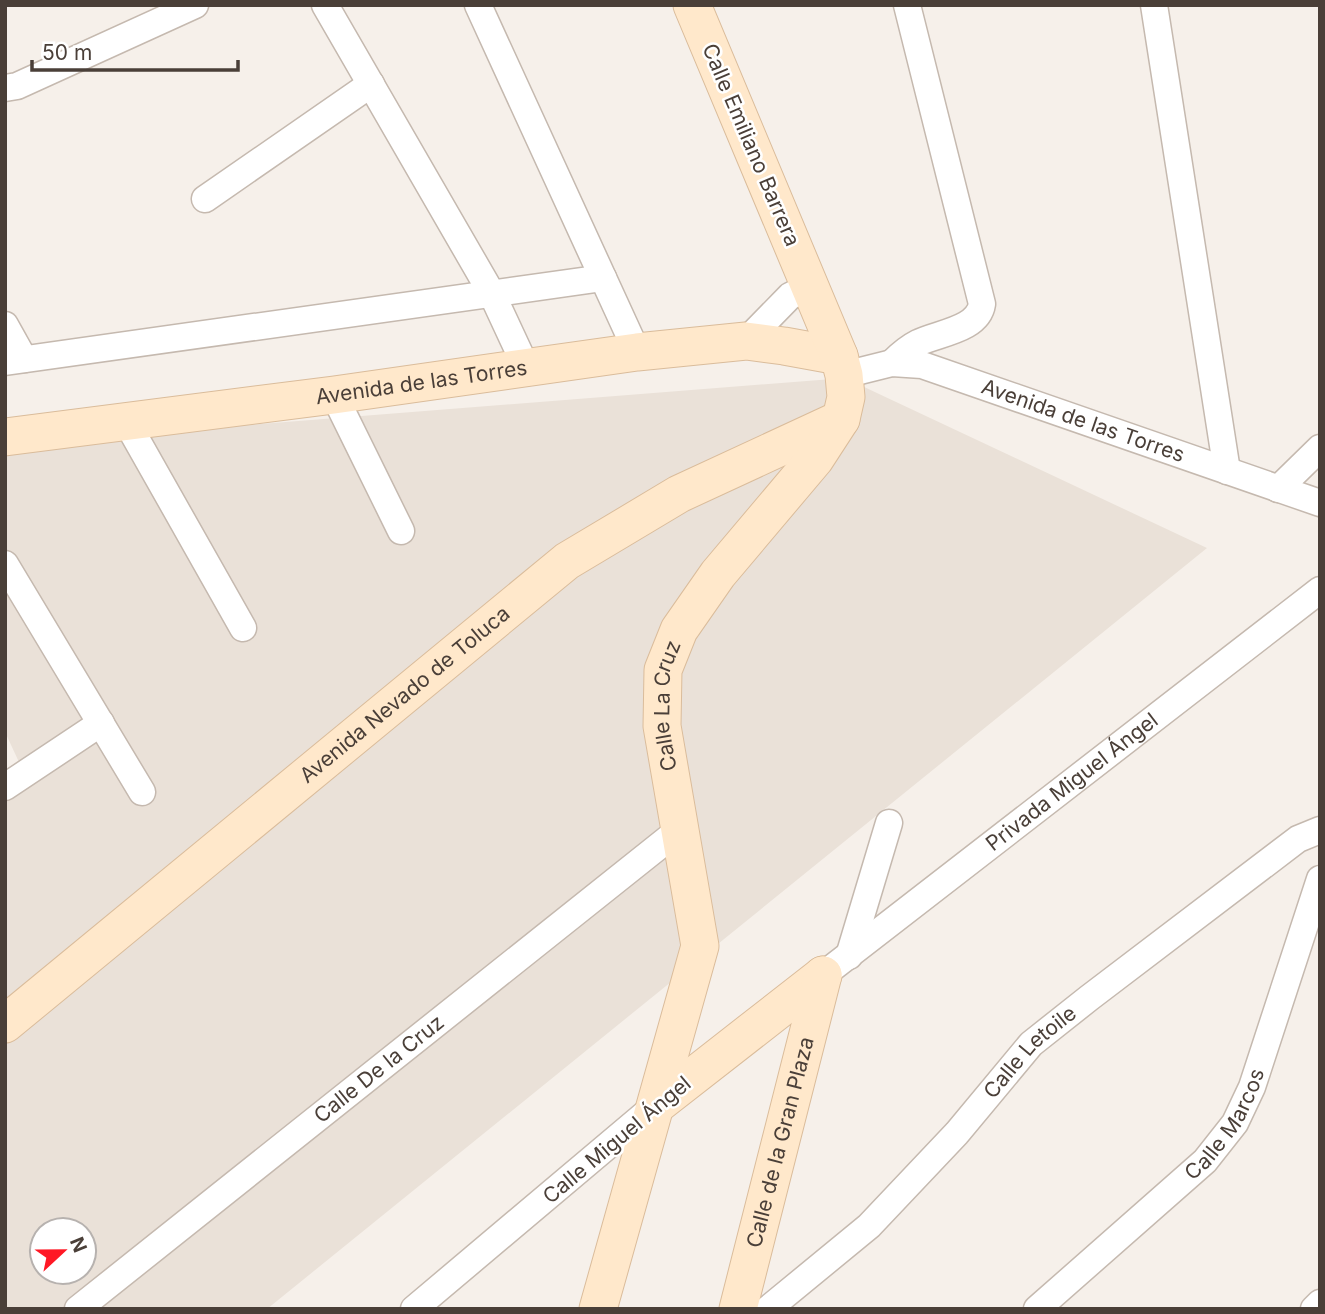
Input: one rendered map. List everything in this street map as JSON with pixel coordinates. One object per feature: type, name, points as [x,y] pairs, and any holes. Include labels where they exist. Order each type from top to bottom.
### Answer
[{"type":"street","points":[[5,88],[17,86],[195,5]]},
{"type":"street","points":[[325,5],[492,294],[526,367]]},
{"type":"street","points":[[478,5],[637,352]]},
{"type":"street","name":"Calle Emiliano Barrera","points":[[692,5],[810,286]]},
{"type":"street","points":[[892,363],[904,351],[918,343],[973,321],[980,314],[982,304],[908,5]]},
{"type":"street","points":[[1154,5],[1227,471]]},
{"type":"street","points":[[205,199],[371,85]]},
{"type":"street","points":[[5,326],[14,360],[603,278]]},
{"type":"street","points":[[746,341],[790,296],[810,286],[842,387]]},
{"type":"street","name":"Avenida de las Torres","points":[[5,437],[334,395],[637,352],[746,341],[784,346],[842,387],[892,363],[922,365],[1320,503]]},
{"type":"street","name":"Calle La Cruz","points":[[657,1104],[701,946],[662,726],[663,670],[679,630],[718,574],[816,458],[842,387]]},
{"type":"street","name":"Avenida Nevado de Toluca","points":[[5,1024],[567,561],[679,494],[842,387]]},
{"type":"street","points":[[334,395],[401,531]]},
{"type":"street","points":[[126,421],[243,628]]},
{"type":"street","points":[[1278,489],[1320,448]]},
{"type":"street","points":[[5,564],[142,792]]},
{"type":"street","name":"Privada Miguel Ángel","points":[[836,966],[1320,590]]},
{"type":"street","points":[[5,787],[101,723]]},
{"type":"street","points":[[836,966],[889,823]]},
{"type":"street","name":"Calle Letoile","points":[[768,1309],[869,1226],[957,1133],[1031,1044],[1298,839],[1320,830]]},
{"type":"street","name":"Calle De la Cruz","points":[[78,1309],[679,831]]},
{"type":"street","name":"Calle Marcos","points":[[1037,1309],[1205,1161],[1235,1123],[1252,1087],[1320,879]]},
{"type":"street","name":"Calle Miguel Ángel","points":[[414,1309],[657,1104],[836,966]]},
{"type":"street","name":"Calle de la Gran Plaza","points":[[738,1309],[836,966]]},
{"type":"street","points":[[598,1309],[657,1104]]},
{"type":"street","points":[[1314,1309],[1320,1303]]},
{"type":"shaded area","points":[[845,378],[1207,548],[267,1309],[5,1309],[5,784],[25,775],[5,732],[5,444]]}]
